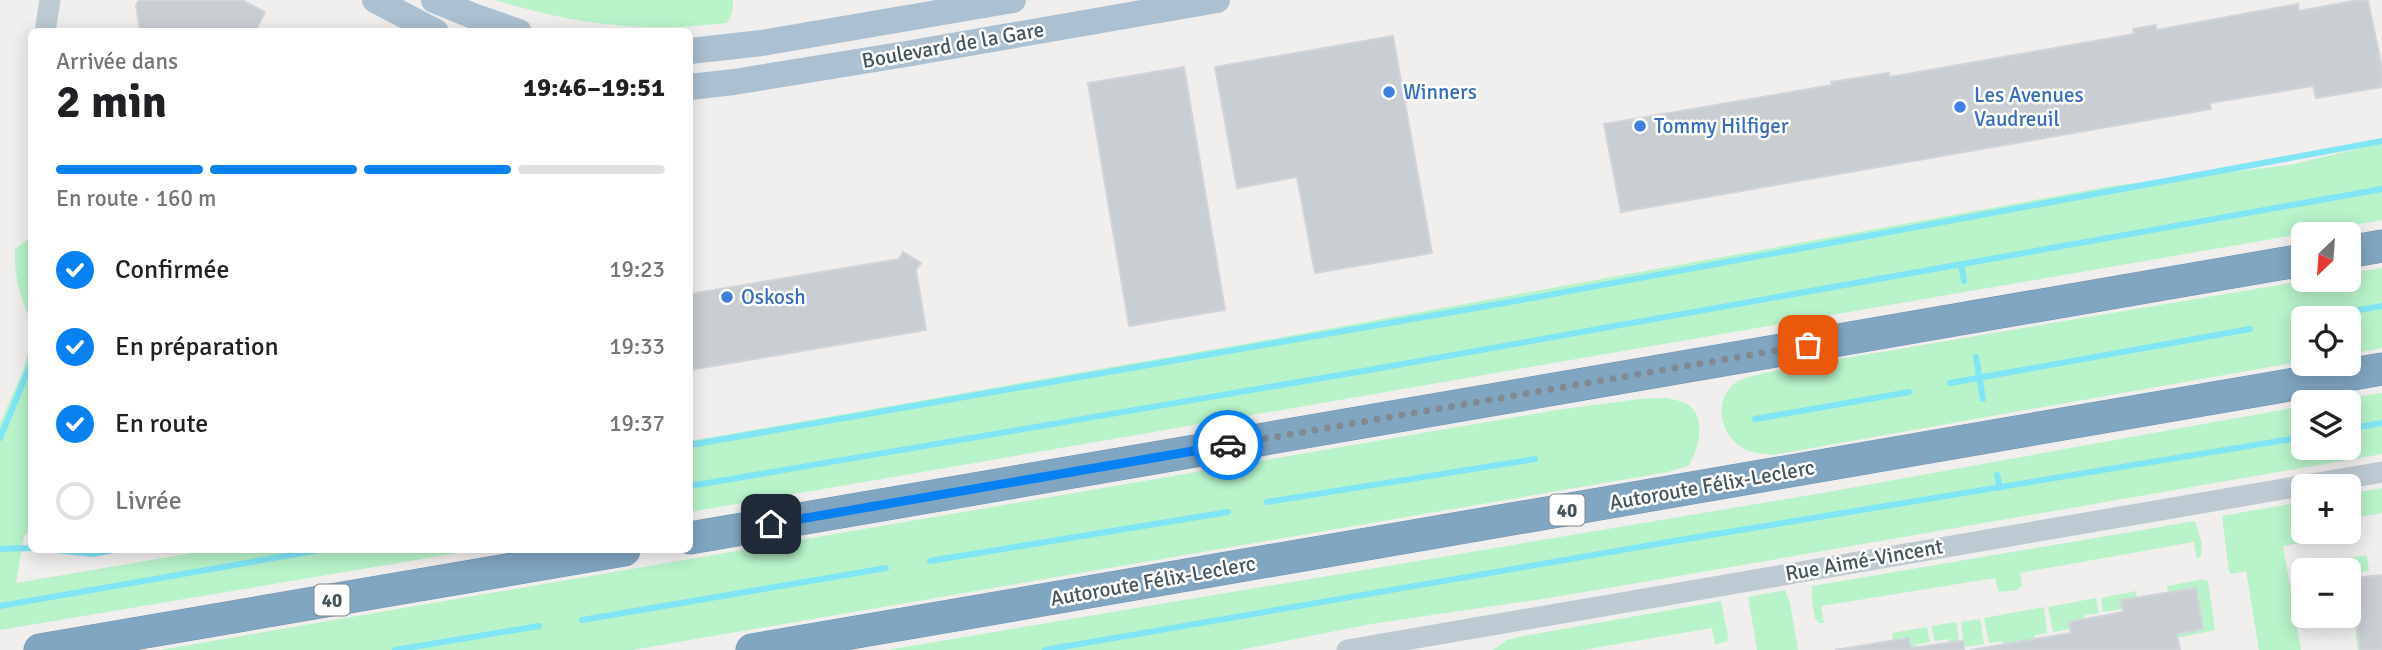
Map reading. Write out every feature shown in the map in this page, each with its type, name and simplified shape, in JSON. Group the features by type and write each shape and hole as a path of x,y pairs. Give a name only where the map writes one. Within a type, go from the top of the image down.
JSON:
{"highway":[{"path":"2361,250 2382,246"},
{"path":"693,537 2291,262"},
{"name":"Autoroute Félix-Leclerc","path":"752,650 2382,369"},
{"name":"40","path":"40,650 606,553"}],"main road":[{"path":"375,0 428,28"},
{"path":"434,0 508,28"},
{"name":"Boulevard de la Gare","path":"693,51 762,43 1013,0"},
{"name":"Boulevard de la Gare","path":"693,87 906,54 1217,0"}],"street":[{"path":"46,28 50,0"},
{"name":"Rue Aimé-Vincent","path":"1347,650 1456,641 2382,472"}],"green space":[{"path":"495,0 733,0 727,23 637,27 554,16"},
{"path":"2382,143 2382,220 2361,224 2291,222 2291,236 693,511 693,440 1272,339 2112,186 2290,165"},
{"path":"28,239 28,314 16,277 15,249"},
{"path":"2382,268 2382,348 2361,352 2361,306 2291,306 2291,363 1772,455 1744,449 1734,441 1724,425 1722,407 1728,390 1740,380 1765,373 2291,283 2291,292 2361,292 2361,271"},
{"path":"28,352 28,532 24,536 16,583 192,553 458,553 0,630 0,423 23,371"},
{"path":"2382,393 2382,454 2361,458 2361,396"},
{"path":"1667,398 1690,406 1698,419 1699,427 1698,444 1688,466 1668,472 632,650 160,650 1557,410"},
{"path":"2291,408 2291,460 2347,460 1549,598 1371,624 1239,650 887,650 1822,493"},
{"path":"2382,488 2382,513 2361,517 2361,492"},
{"path":"2291,505 2291,544 2295,544 2283,546 2291,592 2291,628 2297,628 2301,650 2259,650 2246,571 2231,574 2229,571 2222,516"},
{"path":"2195,521 2202,544 2201,556 2197,559 2194,542 2020,573 2022,586 2017,590 1999,592 1995,578 1821,606 1824,623 1819,623 1815,618 1812,586"},
{"path":"2367,555 2369,571 2361,572 2361,558 2349,558"},
{"path":"2203,579 2208,581 2215,630 2178,638 2177,634 2203,629 2196,588 2168,592 2167,586"},
{"path":"1785,590 1790,603 1798,650 1757,650 1748,597"},
{"path":"2136,591 2137,598 2123,609 2103,612 2101,598"},
{"path":"2096,598 2099,613 2070,621 2071,629 2053,632 2048,607"},
{"path":"1721,601 1728,637 1727,641 1715,645 1712,628 1582,650 1493,650 1507,640 1519,637"},
{"path":"2044,607 2047,633 2035,635 2035,639 2003,644 2002,641 1989,643 1984,618"},
{"path":"1980,619 1984,644 1964,647 1961,622"},
{"path":"1956,622 1959,641 1935,641 1931,626"},
{"path":"1927,627 1930,642 1911,648 1909,638 1893,641 1892,633"},
{"path":"2355,628 2358,628 2358,650"}],"building":[{"path":"139,0 242,0 265,12 257,28 139,28 136,5"},
{"name":"Les Avenues Vaudreuil","path":"2368,0 2382,68 2382,87 2316,98 2313,86 2210,103 2211,109 1621,212 1604,124 1832,85 1831,82 1889,73 1890,77 2134,34 2133,29 2156,25 2156,30 2298,4 2299,11"},
{"path":"1393,36 1432,253 1315,273 1297,177 1237,188 1215,67"},
{"path":"1184,67 1225,310 1129,326 1088,83"},
{"path":"903,252 921,263 916,270 926,330 693,369 693,293 899,259"},
{"path":"2382,575 2382,650 2360,650 2358,628 2361,628 2361,577"},
{"path":"2196,588 2203,629 2177,634 2180,650 1970,650 2071,633 2069,622 2123,612 2121,600"},
{"path":"1909,638 1911,648 1963,641 1964,650 1835,650"}],"waterway":[{"path":"693,444 1516,301 2382,141"},
{"path":"693,485 1369,370 2382,189"},
{"path":"1961,264 1964,281"},
{"path":"2361,310 2382,306"},
{"path":"1950,383 2250,329"},
{"path":"1976,357 1983,399"},
{"path":"0,438 28,371"},
{"path":"1755,419 1909,392"},
{"path":"2361,427 2382,423"},
{"path":"1045,650 1686,539 2291,439"},
{"path":"1267,502 1535,459"},
{"path":"1997,475 2000,488"},
{"path":"930,561 1228,512"},
{"path":"0,549 28,548"},
{"path":"84,553 98,553"},
{"path":"0,606 303,553"},
{"path":"582,620 886,568"},
{"path":"395,650 539,626"}],"way so far":[{"path":"1228,445 1808,345"}],"place":[{"name":"Winners","path":"1389,92"},
{"name":"Les Avenues Vaudreuil","path":"1960,107"},
{"name":"Tommy Hilfiger","path":"1640,126"},
{"name":"Oskosh","path":"727,297"}],"route":[{"path":"771,524 1228,445"}]}
